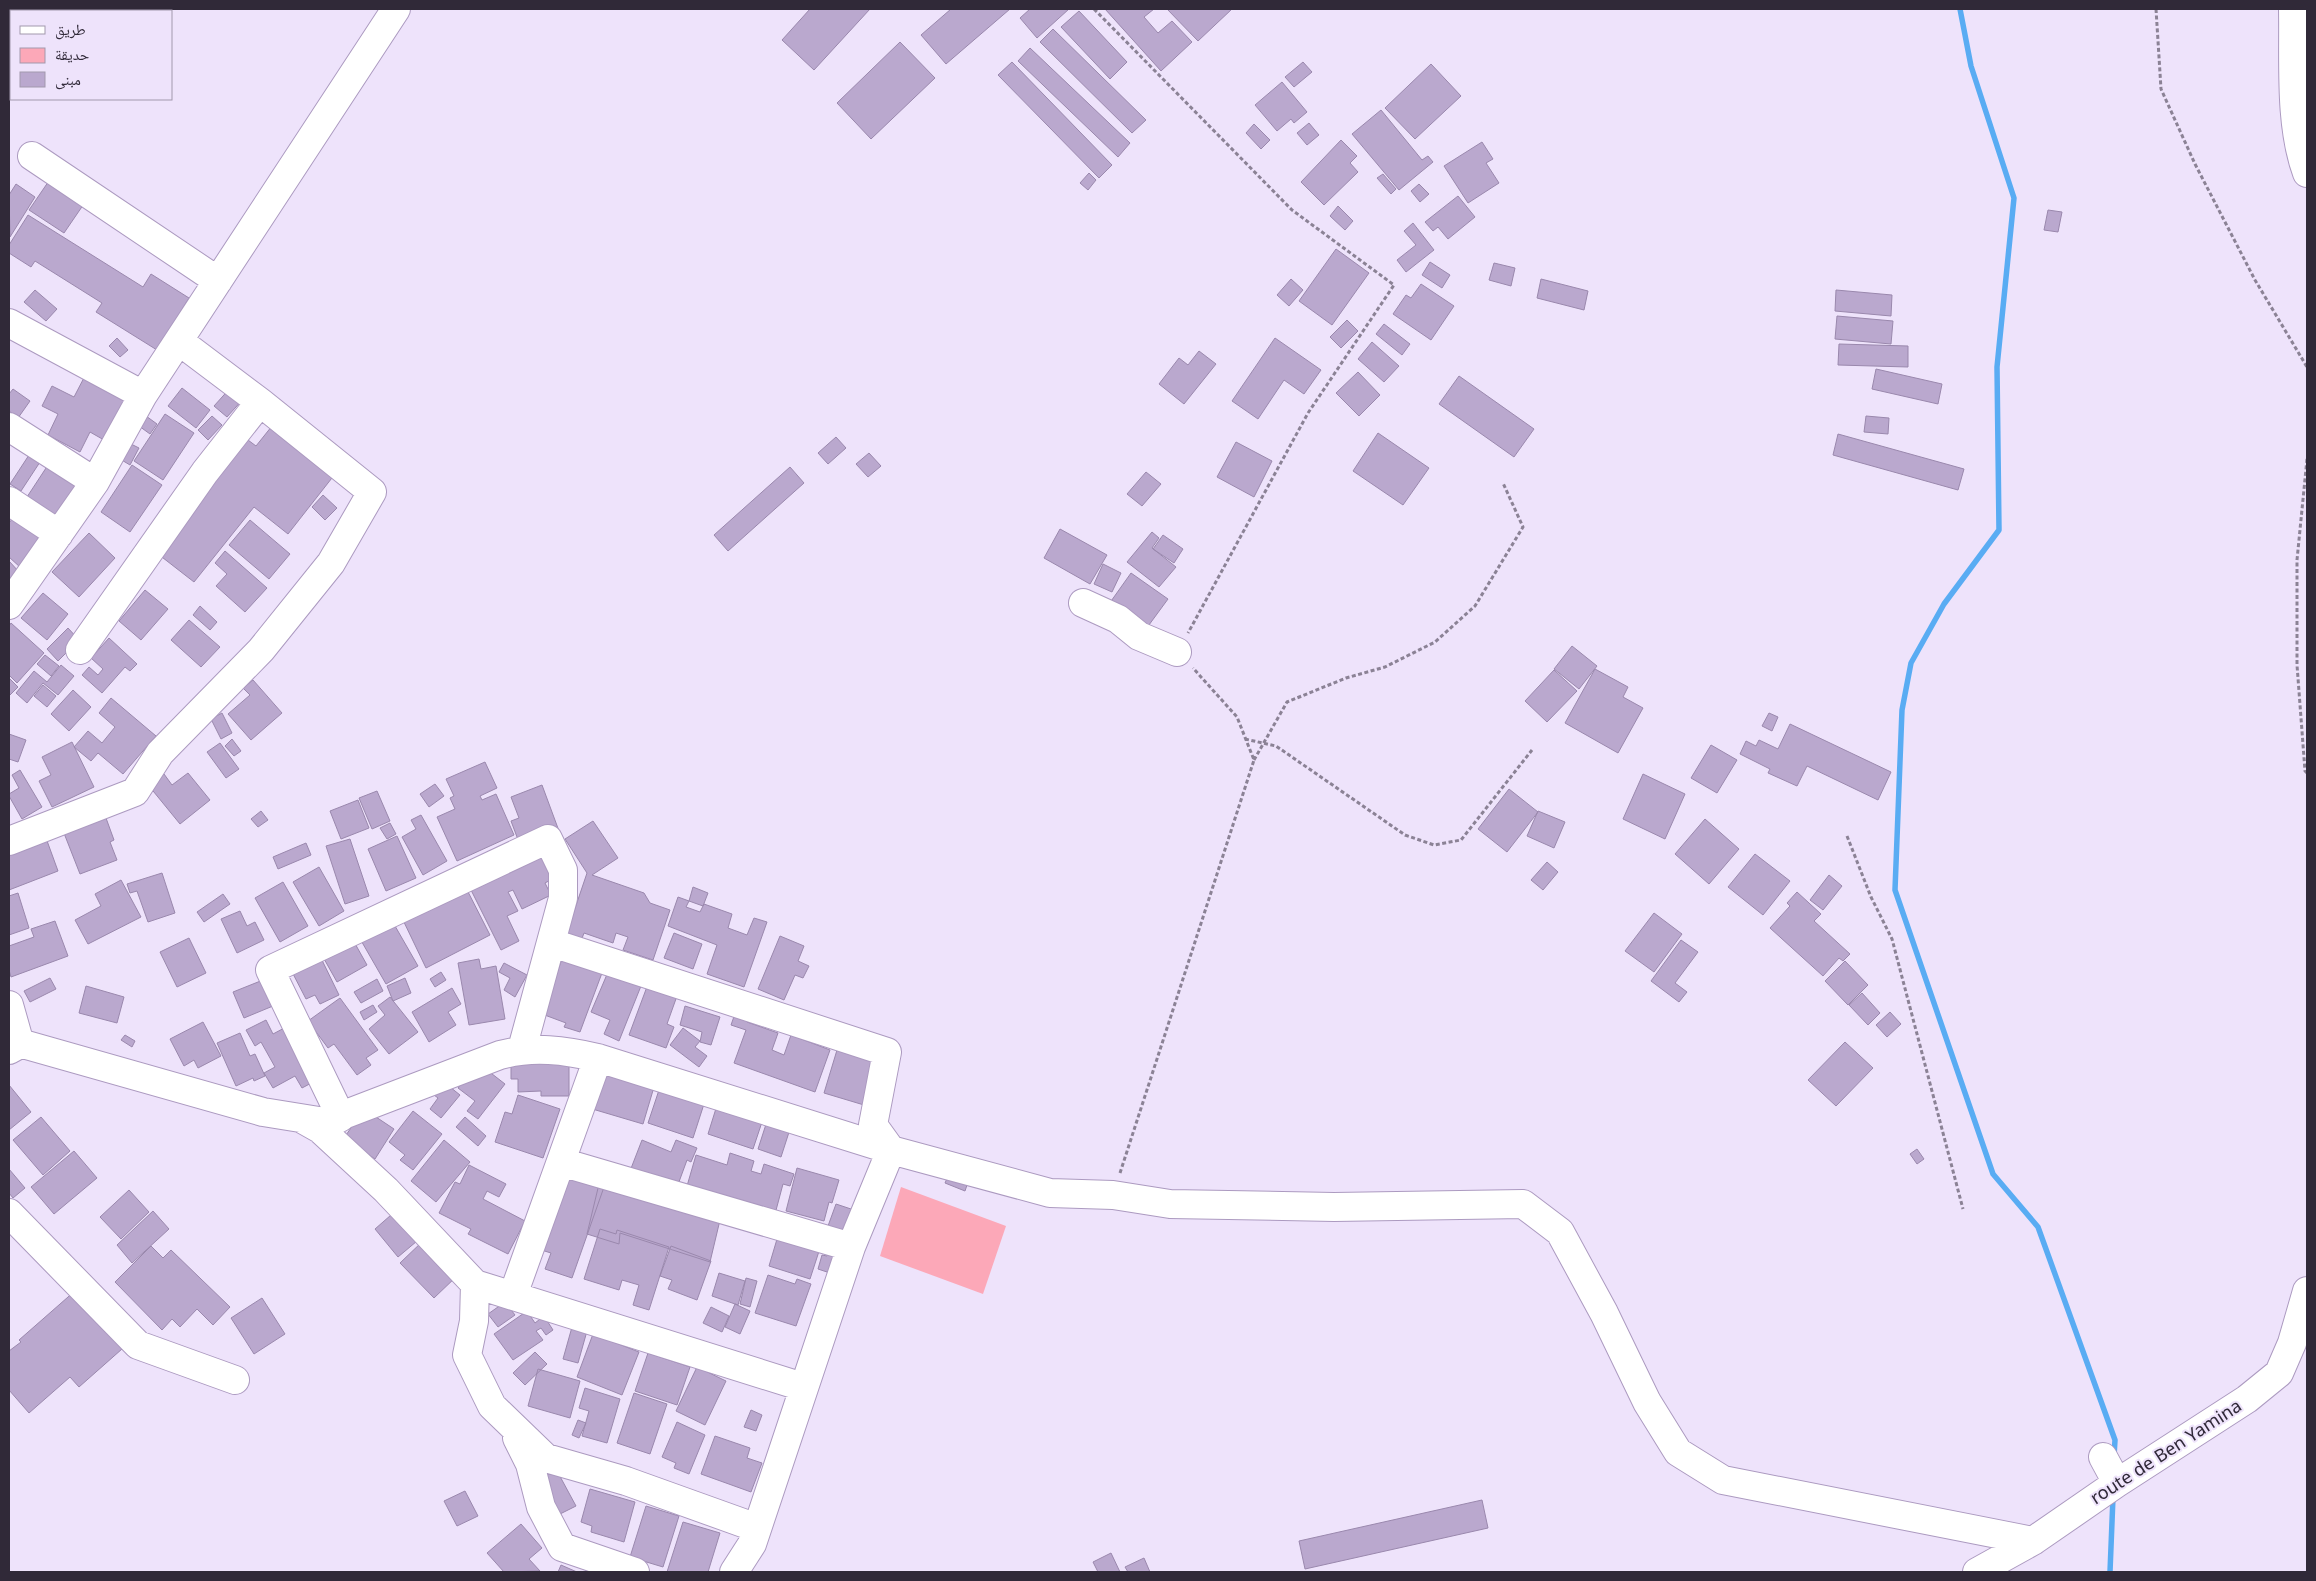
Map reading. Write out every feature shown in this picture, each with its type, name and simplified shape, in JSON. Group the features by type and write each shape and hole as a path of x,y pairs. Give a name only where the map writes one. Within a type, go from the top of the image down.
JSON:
{"street":[{"path":"9,604 95,482 143,395 396,9"},
{"path":"2294,9 2295,96 2301,157 2307,173"},
{"path":"32,156 218,281"},
{"path":"9,323 143,395"},
{"path":"9,841 135,792 160,753 261,650 332,564 372,492 260,402 179,341"},
{"path":"80,650 205,472 260,402"},
{"path":"9,427 95,482"},
{"path":"9,501 59,534"},
{"path":"1083,603 1118,619 1139,636 1177,652"},
{"path":"522,1049 563,898 563,870 548,839 270,970 320,1121 475,1284 803,1388"},
{"path":"552,943 887,1052 873,1125 891,1150"},
{"path":"9,1005 13,1045 263,1112 320,1121 500,1055 522,1049 552,1050 598,1058 891,1150 1050,1193 1113,1196 1170,1204 1334,1207 1523,1204 1560,1232 1604,1313 1647,1402 1678,1452 1723,1480 2033,1541"},
{"path":"513,1295 598,1058"},
{"path":"734,1572 752,1544 851,1247 891,1150"},
{"path":"561,1162 851,1247"},
{"path":"9,1213 138,1345 235,1380"},
{"path":"475,1284 474,1321 467,1355 492,1406 546,1458 626,1482 757,1528"},
{"name":"route de Ben Yamina","path":"1977,1572 2033,1541 2117,1483 2247,1399 2280,1374 2292,1343 2307,1292"},
{"path":"510,1423 530,1464 541,1507 562,1547 635,1572"},
{"path":"2103,1457 2117,1483"}],"path":[{"path":"1094,9 1292,210 1394,285 1308,413 1177,652 1237,717 1254,760"},
{"path":"2156,9 2161,89 2195,164 2255,280 2307,367"},
{"path":"2307,459 2297,560 2297,665 2305,771 2307,773"},
{"path":"1113,1196 1254,760 1287,702 1346,678 1385,667 1435,642 1475,606 1522,527 1503,483"},
{"path":"1245,739 1263,745 1276,746 1405,834 1434,845 1461,840 1532,750"},
{"path":"1847,836 1871,897 1892,939 1963,1209"}],"green space":[{"path":"901,1187 1006,1226 983,1294 880,1256"}],"building":[{"path":"810,9 870,9 814,70 782,40"},
{"path":"951,9 1010,9 946,64 921,35"},
{"path":"1030,9 1069,9 1037,38 1020,18"},
{"path":"1105,9 1154,9 1144,17 1158,33 1172,21 1192,42 1161,71"},
{"path":"1167,9 1232,9 1198,41"},
{"path":"1079,11 1127,62 1110,79 1061,27"},
{"path":"1053,29 1146,120 1132,133 1040,42"},
{"path":"900,42 935,78 871,139 837,103"},
{"path":"1030,48 1130,143 1118,157 1018,61"},
{"path":"1012,62 1112,165 1099,178 998,75"},
{"path":"1303,62 1312,72 1294,87 1285,77"},
{"path":"1431,64 1461,96 1415,139 1385,108"},
{"path":"1282,82 1307,112 1294,123 1291,119 1277,131 1255,105"},
{"path":"1381,110 1422,160 1428,156 1433,162 1399,190 1352,134"},
{"path":"1309,123 1319,135 1307,145 1297,133"},
{"path":"1254,124 1270,140 1261,149 1246,133"},
{"path":"1341,140 1357,156 1350,163 1358,172 1324,205 1301,182"},
{"path":"1482,142 1493,159 1486,163 1499,183 1468,203 1444,166"},
{"path":"55,172 90,195 64,233 29,210"},
{"path":"1089,173 1096,180 1088,190 1080,183"},
{"path":"1383,174 1396,189 1391,194 1377,178"},
{"path":"16,184 35,197 10,237 9,195"},
{"path":"1419,184 1429,194 1420,202 1411,191"},
{"path":"1458,196 1475,217 1448,239 1438,227 1433,231 1425,222"},
{"path":"1338,206 1353,221 1345,230 1330,216"},
{"path":"2048,210 2062,212 2058,232 2044,230"},
{"path":"28,215 143,287 151,274 189,298 157,350 96,312 102,303 35,261 31,267 9,253 9,245"},
{"path":"1413,223 1434,250 1406,272 1397,260 1416,245 1404,231"},
{"path":"1336,249 1369,273 1332,325 1299,301"},
{"path":"1430,262 1450,275 1442,288 1422,275"},
{"path":"1494,263 1515,268 1511,286 1489,280"},
{"path":"1291,279 1303,290 1289,306 1277,295"},
{"path":"1541,279 1588,291 1584,310 1537,298"},
{"path":"1421,284 1454,306 1431,340 1393,314 1406,295 1411,298"},
{"path":"35,290 57,309 46,321 24,302"},
{"path":"1836,290 1892,295 1891,316 1835,311"},
{"path":"1837,316 1893,321 1891,344 1835,339"},
{"path":"1347,320 1358,331 1341,348 1330,337"},
{"path":"1384,324 1410,344 1402,355 1376,334"},
{"path":"117,338 128,350 120,357 109,346"},
{"path":"1275,338 1321,370 1304,394 1284,380 1258,419 1232,401"},
{"path":"1372,342 1399,366 1384,382 1358,359"},
{"path":"1839,344 1908,346 1908,367 1838,365"},
{"path":"1199,351 1216,364 1184,404 1159,384 1179,358 1188,365"},
{"path":"1876,369 1942,384 1938,404 1872,389"},
{"path":"87,372 129,394 104,440 90,432 80,452 48,435 58,414 42,406 52,386 74,397"},
{"path":"1358,372 1380,395 1359,416 1336,393"},
{"path":"1459,376 1534,429 1514,457 1439,404"},
{"path":"232,386 244,398 227,417 214,406"},
{"path":"182,388 210,410 196,428 168,406"},
{"path":"13,389 30,401 18,418 9,411 9,394"},
{"path":"165,414 194,433 163,480 134,461"},
{"path":"146,416 157,424 150,434 139,426"},
{"path":"212,416 222,425 208,440 198,430"},
{"path":"1866,416 1889,418 1888,434 1864,432"},
{"path":"272,426 339,469 288,534 254,507 194,582 158,554 244,437 256,446"},
{"path":"1378,433 1429,468 1403,505 1353,471"},
{"path":"1838,434 1964,469 1958,490 1833,455"},
{"path":"836,437 846,448 828,464 818,453"},
{"path":"1236,442 1272,461 1254,497 1217,477"},
{"path":"129,443 139,448 130,465 120,459"},
{"path":"869,453 881,466 868,477 856,464"},
{"path":"29,455 40,462 21,491 10,484"},
{"path":"48,465 78,485 55,520 25,500"},
{"path":"132,465 162,485 130,532 101,512"},
{"path":"790,467 804,483 728,551 714,535"},
{"path":"1146,472 1161,484 1142,506 1127,494"},
{"path":"323,495 337,508 325,520 312,507"},
{"path":"17,513 47,538 21,568 9,557 9,523"},
{"path":"250,520 290,554 269,579 229,545"},
{"path":"1060,529 1107,555 1090,584 1044,558"},
{"path":"1152,532 1159,538 1152,548 1176,567 1159,587 1127,562"},
{"path":"89,533 115,558 79,597 52,572"},
{"path":"1163,535 1183,549 1174,563 1153,549"},
{"path":"225,551 267,588 245,612 216,586 227,574 215,563"},
{"path":"9,561 20,573 9,585"},
{"path":"1103,564 1121,573 1112,592 1094,584"},
{"path":"1131,573 1168,599 1146,629 1109,604"},
{"path":"145,590 168,609 141,640 119,621"},
{"path":"43,593 68,614 47,640 21,618"},
{"path":"200,606 217,622 210,630 193,615"},
{"path":"189,620 220,647 201,667 171,640"},
{"path":"11,623 44,653 17,683 9,675 9,626"},
{"path":"68,628 79,640 58,661 47,649"},
{"path":"109,638 137,664 130,671 125,667 102,693 82,675 89,667 98,675 103,669 91,658"},
{"path":"1572,646 1597,666 1579,689 1554,669"},
{"path":"45,655 59,666 51,676 37,664"},
{"path":"61,665 74,676 58,695 43,683 27,703 16,693 34,671 47,682"},
{"path":"1595,669 1628,687 1623,697 1643,708 1618,753 1565,723"},
{"path":"1554,670 1577,691 1547,722 1525,701"},
{"path":"9,678 18,687 9,696"},
{"path":"253,680 282,713 251,740 228,714 250,695 243,688"},
{"path":"43,685 56,696 47,707 34,696"},
{"path":"73,690 91,707 69,731 51,714"},
{"path":"111,698 156,736 123,774 98,753 91,761 74,747 88,731 102,743 115,727 99,713"},
{"path":"222,713 232,733 221,739 211,719"},
{"path":"1769,713 1778,717 1772,731 1762,726"},
{"path":"1790,724 1891,772 1878,800 1807,766 1797,786 1768,773 1770,769 1740,754 1746,741 1756,746 1759,740 1778,749"},
{"path":"9,734 26,740 18,762 9,759"},
{"path":"232,739 241,751 234,756 225,746"},
{"path":"72,742 94,787 52,807 39,781 51,775 42,757"},
{"path":"220,743 239,769 226,778 207,752"},
{"path":"1711,745 1737,760 1717,793 1691,778"},
{"path":"485,762 497,788 480,796 482,800 496,794 514,835 457,861 437,817 455,809 450,798 454,796 446,779"},
{"path":"20,770 42,807 22,819 9,796 9,794 19,788 12,775"},
{"path":"188,773 210,800 180,824 149,786 164,774 172,785"},
{"path":"1643,774 1685,794 1665,839 1623,819"},
{"path":"435,784 444,796 429,807 420,794"},
{"path":"542,785 559,831 520,845 511,821 519,818 511,797"},
{"path":"1509,789 1538,812 1507,852 1478,829"},
{"path":"377,791 390,821 372,829 359,798"},
{"path":"358,800 369,828 341,839 330,811"},
{"path":"102,807 114,840 110,842 117,860 80,874 60,823"},
{"path":"261,811 268,820 258,827 251,819"},
{"path":"1538,811 1565,822 1554,848 1527,836"},
{"path":"421,815 447,861 423,875 402,837 416,829 411,820"},
{"path":"1705,819 1739,849 1709,884 1675,854"},
{"path":"593,821 618,858 592,875 644,893 650,903 670,910 653,960 623,950 628,937 616,933 613,943 584,933 581,941 566,935 587,873 565,839"},
{"path":"390,823 396,834 387,839 380,828"},
{"path":"397,836 416,878 386,891 368,849"},
{"path":"46,838 58,871 9,890 9,844"},
{"path":"350,839 369,896 345,904 326,846"},
{"path":"306,843 311,855 278,869 273,857"},
{"path":"540,845 556,877 545,883 551,895 522,909 513,890 508,892 518,911 507,916 519,941 501,950 467,882"},
{"path":"1755,854 1790,881 1763,915 1728,887"},
{"path":"1547,862 1558,872 1543,890 1531,880"},
{"path":"319,867 344,911 319,926 293,882"},
{"path":"162,873 175,913 148,922 137,891 130,893 127,884"},
{"path":"1829,875 1842,886 1823,910 1810,900"},
{"path":"121,880 141,917 88,944 75,920 101,906 95,894"},
{"path":"283,882 308,926 280,942 255,898"},
{"path":"464,884 490,935 426,968 402,918"},
{"path":"693,887 708,893 703,906 689,901"},
{"path":"1797,892 1821,914 1814,921 1850,954 1843,961 1839,958 1823,976 1770,928 1790,906 1787,903"},
{"path":"18,893 29,928 9,935 9,896"},
{"path":"223,894 230,904 204,922 197,912"},
{"path":"678,897 689,901 686,907 700,912 704,904 732,914 728,928 747,935 754,918 767,922 744,987 707,974 717,945 668,926"},
{"path":"240,911 247,926 255,922 264,940 237,953 221,919"},
{"path":"1654,913 1682,934 1654,972 1625,951"},
{"path":"391,919 418,966 386,984 359,937"},
{"path":"55,921 68,956 11,977 9,970 9,946 34,937 31,929"},
{"path":"674,933 702,944 693,969 664,958"},
{"path":"780,936 804,946 798,961 809,966 803,978 795,975 784,1000 758,989"},
{"path":"189,938 206,973 177,987 160,952"},
{"path":"353,940 367,965 337,982 323,957"},
{"path":"1681,940 1698,952 1675,983 1687,992 1679,1002 1651,981"},
{"path":"319,954 339,995 320,1004 315,995 306,999 290,968"},
{"path":"479,959 481,969 496,966 505,1019 469,1025 458,963"},
{"path":"562,959 602,973 580,1032 564,1027 566,1023 542,1014"},
{"path":"1845,961 1868,985 1848,1005 1825,981"},
{"path":"504,963 527,975 515,997 504,990 510,978 499,972"},
{"path":"441,972 446,980 435,987 430,979"},
{"path":"608,972 641,986 619,1041 604,1034 610,1020 591,1012"},
{"path":"50,978 56,989 30,1002 24,991"},
{"path":"405,978 411,993 393,1001 387,986"},
{"path":"377,979 383,991 361,1003 354,992"},
{"path":"263,980 273,1006 244,1018 233,992"},
{"path":"648,984 677,996 667,1024 674,1027 666,1048 629,1035"},
{"path":"86,986 124,997 117,1023 79,1013"},
{"path":"452,988 461,1004 448,1012 456,1025 429,1042 412,1012"},
{"path":"1862,993 1880,1013 1868,1025 1849,1005"},
{"path":"390,997 418,1032 389,1054 369,1029 385,1015 378,1006"},
{"path":"340,998 378,1050 366,1058 371,1065 357,1075 334,1044 328,1048 308,1021"},
{"path":"373,1005 377,1012 364,1020 360,1012"},
{"path":"685,1006 720,1017 711,1045 700,1042 702,1032 680,1025"},
{"path":"737,1008 750,1013 747,1022 778,1033 772,1050 784,1055 791,1035 830,1050 815,1092 734,1063 746,1030 731,1025"},
{"path":"1890,1012 1901,1024 1887,1037 1876,1025"},
{"path":"266,1020 273,1034 288,1026 317,1080 302,1088 295,1076 273,1088 264,1073 275,1067 261,1042 255,1046 246,1030"},
{"path":"203,1022 221,1056 198,1068 194,1060 184,1066 170,1039"},
{"path":"683,1028 700,1041 695,1047 707,1056 699,1067 670,1045"},
{"path":"240,1033 250,1056 255,1054 265,1076 254,1081 253,1078 236,1086 217,1043"},
{"path":"125,1035 135,1041 132,1047 121,1040"},
{"path":"1845,1042 1873,1068 1836,1106 1808,1080"},
{"path":"837,1050 876,1062 864,1105 824,1093"},
{"path":"511,1057 569,1057 569,1096 541,1096 541,1091 518,1092 518,1079 511,1079"},
{"path":"478,1063 505,1084 478,1119 467,1111 475,1101 458,1088"},
{"path":"600,1071 654,1087 643,1124 589,1108"},
{"path":"440,1079 460,1095 441,1118 430,1109 438,1098 430,1092"},
{"path":"9,1085 31,1112 9,1130"},
{"path":"659,1090 704,1104 693,1138 648,1123"},
{"path":"518,1095 560,1109 543,1158 495,1142 505,1112 512,1114"},
{"path":"718,1102 764,1116 753,1149 708,1134"},
{"path":"364,1109 394,1129 375,1159 344,1138"},
{"path":"413,1111 442,1134 413,1170 400,1160 405,1155 389,1142"},
{"path":"41,1117 70,1151 43,1175 13,1140"},
{"path":"465,1117 486,1136 478,1146 456,1127"},
{"path":"768,1118 791,1126 781,1157 758,1149"},
{"path":"444,1140 470,1162 436,1202 411,1181"},
{"path":"642,1140 671,1152 676,1140 697,1148 691,1162 687,1160 676,1190 630,1171"},
{"path":"1917,1149 1924,1159 1917,1164 1910,1154"},
{"path":"74,1151 97,1178 54,1214 31,1187"},
{"path":"730,1153 754,1161 751,1171 761,1174 764,1164 794,1174 790,1186 783,1184 775,1214 687,1186 696,1155 727,1165"},
{"path":"469,1165 506,1184 499,1197 487,1191 483,1199 525,1221 508,1254 468,1234 471,1229 439,1213 455,1182 460,1184"},
{"path":"797,1168 839,1180 832,1203 829,1202 824,1221 786,1211"},
{"path":"9,1169 25,1188 13,1198 9,1193"},
{"path":"560,1172 604,1187 572,1278 545,1269 551,1253 535,1248"},
{"path":"950,1172 969,1179 965,1191 945,1183"},
{"path":"599,1184 720,1220 710,1262 620,1233 619,1244 587,1234"},
{"path":"129,1190 149,1212 121,1239 100,1217"},
{"path":"836,1204 854,1210 846,1233 828,1226"},
{"path":"399,1208 423,1236 398,1257 375,1229"},
{"path":"153,1211 169,1229 132,1263 117,1245"},
{"path":"600,1229 616,1234 617,1230 669,1247 649,1310 633,1305 639,1285 622,1280 619,1290 584,1279"},
{"path":"780,1229 822,1242 810,1279 769,1266"},
{"path":"424,1240 458,1275 434,1298 400,1263"},
{"path":"151,1246 163,1258 171,1250 230,1307 213,1325 197,1309 180,1327 172,1319 162,1330 115,1282"},
{"path":"671,1246 711,1261 697,1300 668,1289 672,1280 660,1276"},
{"path":"829,1247 843,1252 836,1275 818,1269 822,1255 827,1256"},
{"path":"719,1273 745,1281 738,1305 712,1296"},
{"path":"768,1275 795,1284 797,1279 811,1284 796,1326 755,1313"},
{"path":"746,1278 757,1281 750,1307 740,1304"},
{"path":"76,1290 122,1349 79,1387 70,1377 29,1413 9,1390 9,1351"},
{"path":"262,1298 285,1334 254,1354 231,1318"},
{"path":"505,1302 515,1315 498,1327 488,1314"},
{"path":"735,1304 750,1311 740,1334 725,1327"},
{"path":"711,1307 729,1316 722,1332 703,1323"},
{"path":"527,1311 535,1323 544,1316 553,1330 546,1335 541,1328 536,1331 543,1340 513,1360 494,1334"},
{"path":"572,1327 587,1331 578,1363 563,1359"},
{"path":"593,1334 639,1352 622,1395 577,1377"},
{"path":"535,1352 547,1364 525,1385 513,1373"},
{"path":"648,1353 690,1367 677,1405 635,1391"},
{"path":"697,1367 726,1381 705,1425 676,1411"},
{"path":"538,1369 580,1381 570,1418 528,1406"},
{"path":"585,1388 620,1399 607,1443 582,1436 589,1411 579,1408"},
{"path":"634,1393 667,1404 650,1454 617,1443"},
{"path":"751,1410 762,1415 756,1431 744,1427"},
{"path":"578,1420 586,1423 579,1438 572,1435"},
{"path":"677,1422 705,1435 689,1474 674,1468 676,1463 662,1457"},
{"path":"715,1436 750,1448 747,1458 762,1463 751,1492 701,1474"},
{"path":"556,1469 576,1506 560,1514 540,1478"},
{"path":"590,1489 635,1502 624,1542 591,1532 592,1526 581,1522"},
{"path":"465,1491 478,1516 457,1526 444,1501"},
{"path":"1482,1500 1488,1528 1305,1569 1299,1541"},
{"path":"646,1506 679,1516 663,1567 630,1557"},
{"path":"683,1522 720,1533 708,1572 667,1572"},
{"path":"521,1524 542,1548 529,1559 540,1571 504,1572 487,1553"},
{"path":"1111,1553 1120,1572 1098,1572 1093,1562"},
{"path":"1144,1558 1150,1572 1128,1572 1125,1567"},
{"path":"561,1565 577,1572 558,1572"}],"waterway":[{"path":"1960,9 1971,66 2014,198 1997,367 1999,530 1944,604 1911,663 1902,710 1895,890 1993,1174 2038,1227 2115,1440 2114,1456"},
{"path":"2110,1572 2113,1497"}]}
